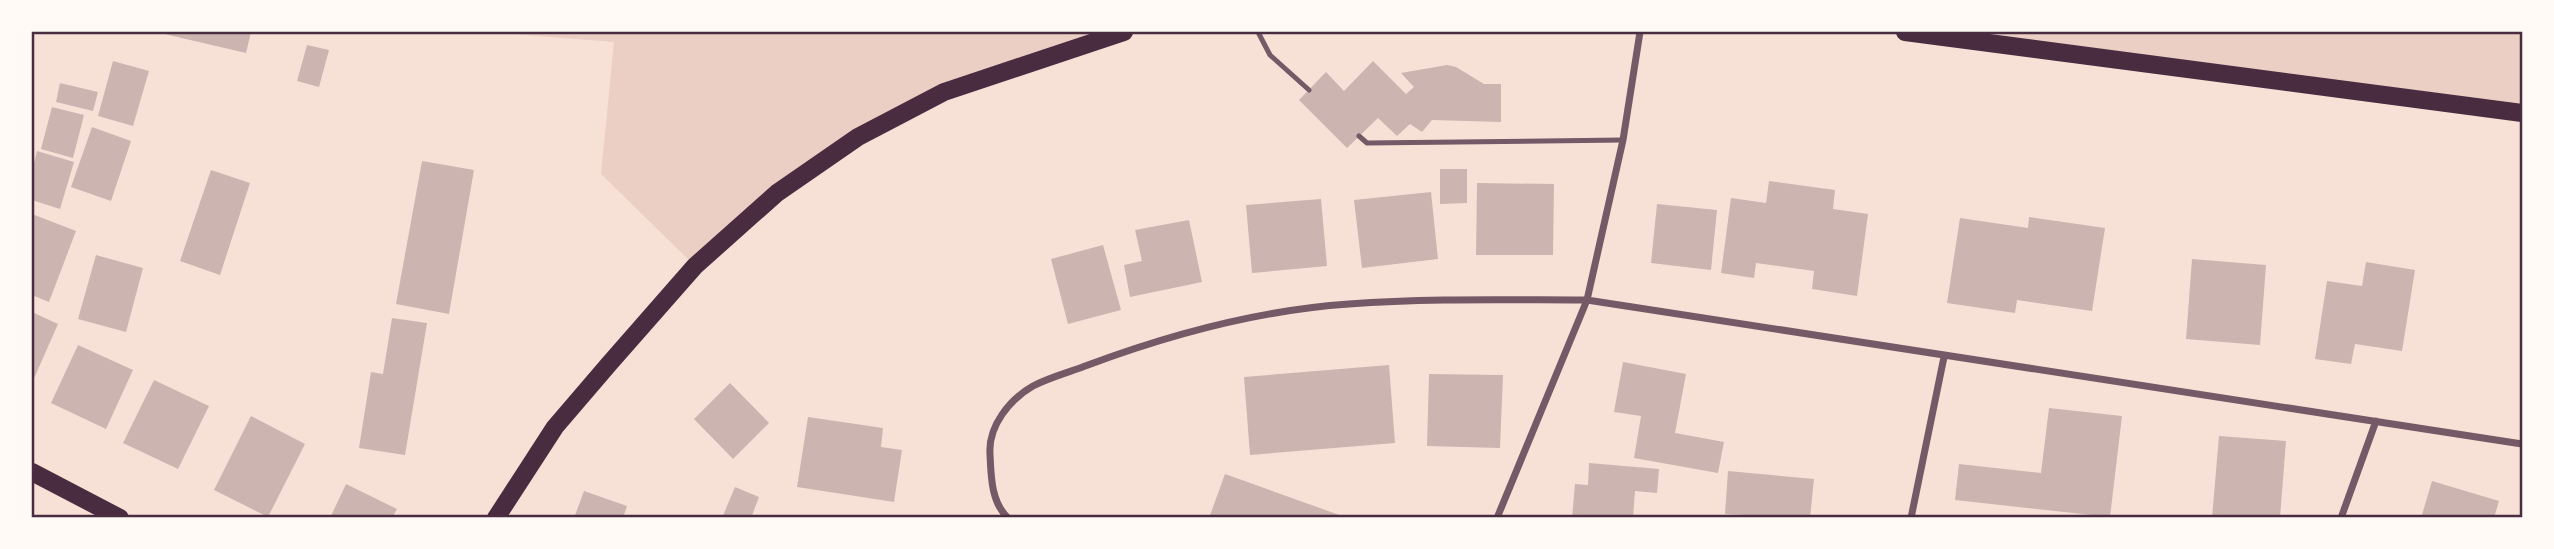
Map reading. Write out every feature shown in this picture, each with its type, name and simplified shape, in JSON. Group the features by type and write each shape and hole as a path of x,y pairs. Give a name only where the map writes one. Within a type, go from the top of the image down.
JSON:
{"main road":[{"path":"496,517 555,427 609,364 695,267 777,193 858,137 944,92 1124,32"},
{"path":"1905,32 2522,113"},
{"path":"32,472 120,517"}],"street":[{"path":"1497,517 1587,300 1623,140 1640,32"},
{"path":"1008,517 1000,510 992,482 989,447 999,416 1032,387 1123,352 1253,316 1348,304 1462,299 1587,300 2522,444"},
{"path":"1911,517 1944,357"},
{"path":"2341,517 2376,421"}],"lane":[{"path":"1258,32 1270,55 1308,90"},
{"path":"1359,136 1367,143 1623,140"}],"shaded area":[{"path":"484,32 1124,32 1071,47 858,137 695,266 601,174 614,42"},
{"path":"1905,32 2522,32 2522,113"}],"building":[{"path":"156,32 251,32 246,53"},
{"path":"307,45 329,50 319,87 297,81"},
{"path":"113,61 149,71 133,126 98,116"},
{"path":"1373,61 1406,94 1414,87 1401,73 1447,65 1456,67 1484,84 1501,84 1501,122 1432,120 1422,132 1410,124 1397,136 1378,118 1347,148 1299,100 1326,72 1344,91"},
{"path":"60,83 98,92 93,111 56,102"},
{"path":"52,107 84,115 73,158 41,149"},
{"path":"92,127 131,141 111,201 71,187"},
{"path":"37,151 74,162 60,209 32,200 32,171"},
{"path":"422,161 474,170 449,314 396,304"},
{"path":"1440,169 1467,169 1467,203 1440,204"},
{"path":"211,170 250,183 220,275 180,261"},
{"path":"1769,181 1835,190 1833,209 1868,214 1857,296 1812,289 1814,271 1756,263 1754,278 1721,273 1731,198 1766,203"},
{"path":"1477,183 1554,184 1553,255 1476,255"},
{"path":"1431,192 1438,259 1362,268 1354,200"},
{"path":"1321,199 1327,266 1252,273 1246,205"},
{"path":"1657,204 1717,210 1711,270 1651,263"},
{"path":"32,214 76,231 49,302 32,295"},
{"path":"2029,217 2105,228 2092,311 2017,300 2015,313 1947,303 1960,218 2028,228"},
{"path":"1189,220 1202,282 1130,297 1124,265 1142,261 1135,230"},
{"path":"1103,245 1121,310 1068,324 1051,259"},
{"path":"96,255 143,268 126,332 78,319"},
{"path":"2192,259 2266,265 2260,345 2186,339"},
{"path":"2366,262 2415,270 2402,351 2355,344 2351,364 2315,359 2327,281 2362,286"},
{"path":"32,312 58,324 32,383"},
{"path":"392,318 427,323 405,455 359,448 371,372 383,374"},
{"path":"78,345 133,370 106,429 51,403"},
{"path":"1623,362 1686,374 1675,433 1724,442 1718,473 1634,458 1641,416 1614,412"},
{"path":"1389,365 1395,443 1250,455 1244,377"},
{"path":"1429,374 1503,375 1500,448 1427,446"},
{"path":"154,380 209,406 178,469 123,443"},
{"path":"730,383 769,423 733,459 694,419"},
{"path":"2049,408 2122,416 2110,517 1955,500 1959,464 2041,473"},
{"path":"251,416 305,444 268,517 214,490"},
{"path":"808,417 883,428 881,447 902,450 894,502 797,487"},
{"path":"2219,436 2286,441 2280,518 2212,518"},
{"path":"1589,463 1659,469 1657,493 1635,491 1633,518 1572,518 1575,484 1588,485"},
{"path":"1728,471 1814,479 1810,518 1725,514"},
{"path":"1225,474 1345,517 1345,518 1209,518"},
{"path":"2432,481 2499,501 2494,518 2421,518"},
{"path":"346,484 397,509 392,518 330,518"},
{"path":"735,487 759,497 751,518 722,518"},
{"path":"584,491 627,506 623,518 574,518"}]}
